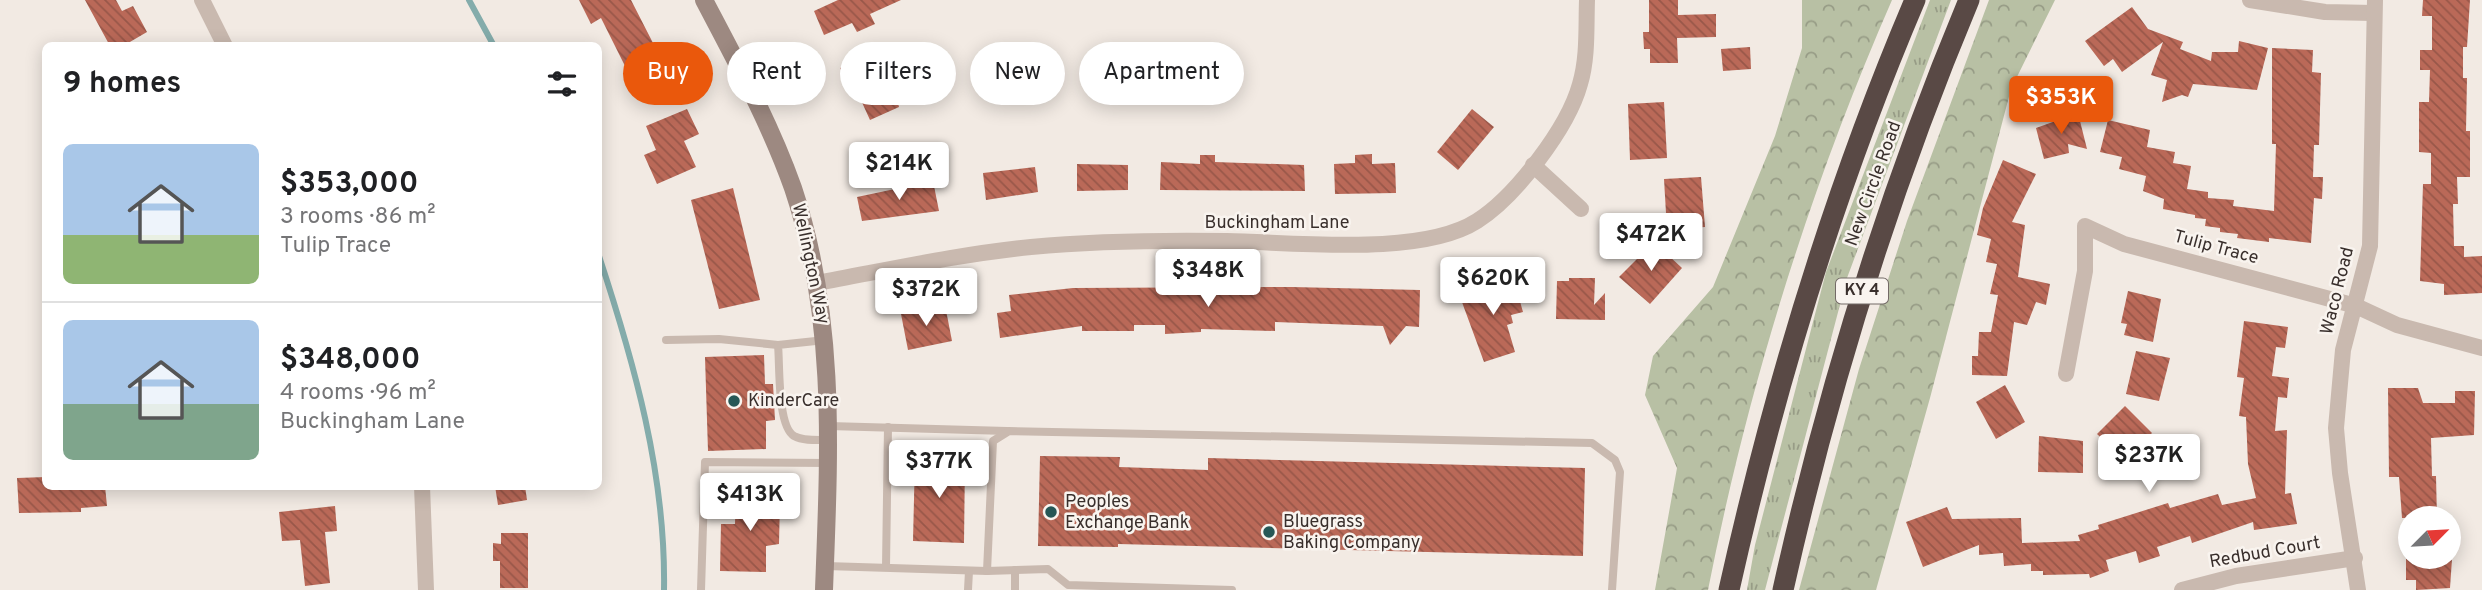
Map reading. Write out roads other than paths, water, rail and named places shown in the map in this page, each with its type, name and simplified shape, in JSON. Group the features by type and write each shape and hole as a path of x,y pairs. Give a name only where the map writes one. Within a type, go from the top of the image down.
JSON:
{"highway":[{"name":"New Circle Road","path":"1729,590 1764,440 1803,305 1872,106 1915,0"},
{"name":"New Circle Road","path":"1783,590 1823,422 1875,249 1969,0"}],"street":[{"path":"202,0 223,42"},
{"name":"Wellington Way","path":"704,0 775,143 793,189 817,283 825,340 828,433 824,590"},
{"name":"Buckingham Lane","path":"817,283 1031,247 1223,241 1319,243 1430,240 1478,221 1500,203 1533,165 1575,103 1585,62 1587,0"},
{"path":"2250,0 2325,12 2374,6"},
{"name":"Waco Road","path":"2358,590 2336,428 2342,361 2367,265 2372,220 2374,6"},
{"path":"1533,165 1581,209"},
{"name":"Tulip Trace","path":"2066,374 2085,271 2085,226 2124,244 2356,306 2398,325 2482,348"},
{"path":"422,490 426,590"},
{"name":"Redbud Court","path":"2182,590 2236,576 2355,558"}],"lane":[{"path":"666,340 719,339 778,345 825,340"},
{"path":"778,345 783,417 788,431 802,439 828,433 888,427 1592,443 1615,460 1620,472 1612,590"},
{"path":"886,567 888,427"},
{"path":"987,571 993,441 1009,431"},
{"path":"701,590 705,462 828,463"},
{"path":"825,566 969,571 1048,569 1068,587 1232,590"},
{"path":"1014,570 1015,590"},
{"path":"968,590 969,571"}],"waterway":[{"path":"469,0 492,42"},
{"path":"602,266 624,335 645,419 660,504 664,590"}],"place":[{"name":"KinderCare","path":"734,401"},
{"name":"Peoples Exchange Bank","path":"1051,512"},
{"name":"Bluegrass Baking Company","path":"1269,532"}]}
